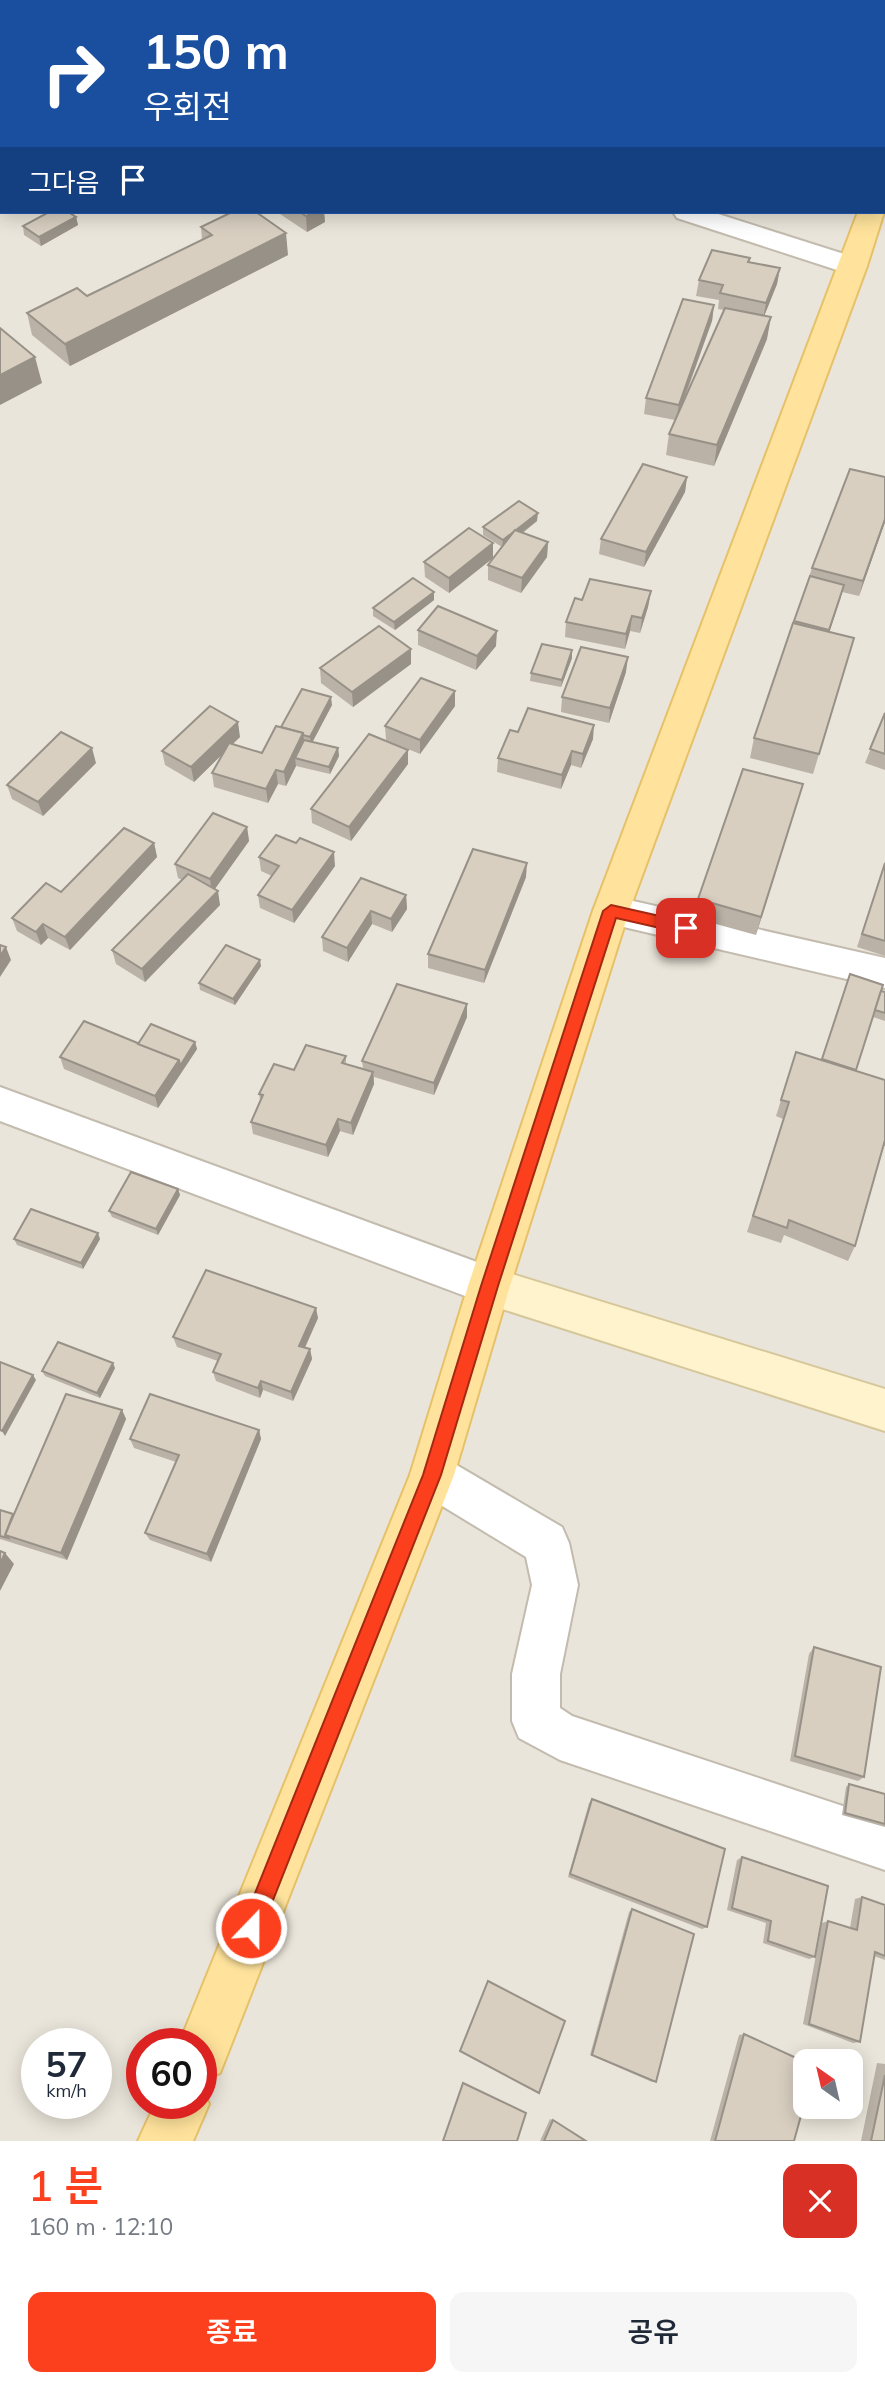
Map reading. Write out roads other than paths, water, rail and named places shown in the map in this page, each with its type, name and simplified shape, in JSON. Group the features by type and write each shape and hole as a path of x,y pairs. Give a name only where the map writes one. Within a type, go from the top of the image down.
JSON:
{"main road":[{"path":"211,2028 432,1475 489,1286 611,911 870,214"},
{"path":"489,1286 885,1410"},
{"path":"165,2141 175,2119"}],"street":[{"path":"692,214 853,266"},
{"path":"611,911 885,973"},
{"path":"0,1104 489,1286"},
{"path":"432,1475 546,1543 555,1585 536,1674 536,1721 561,1736 885,1845"}]}
